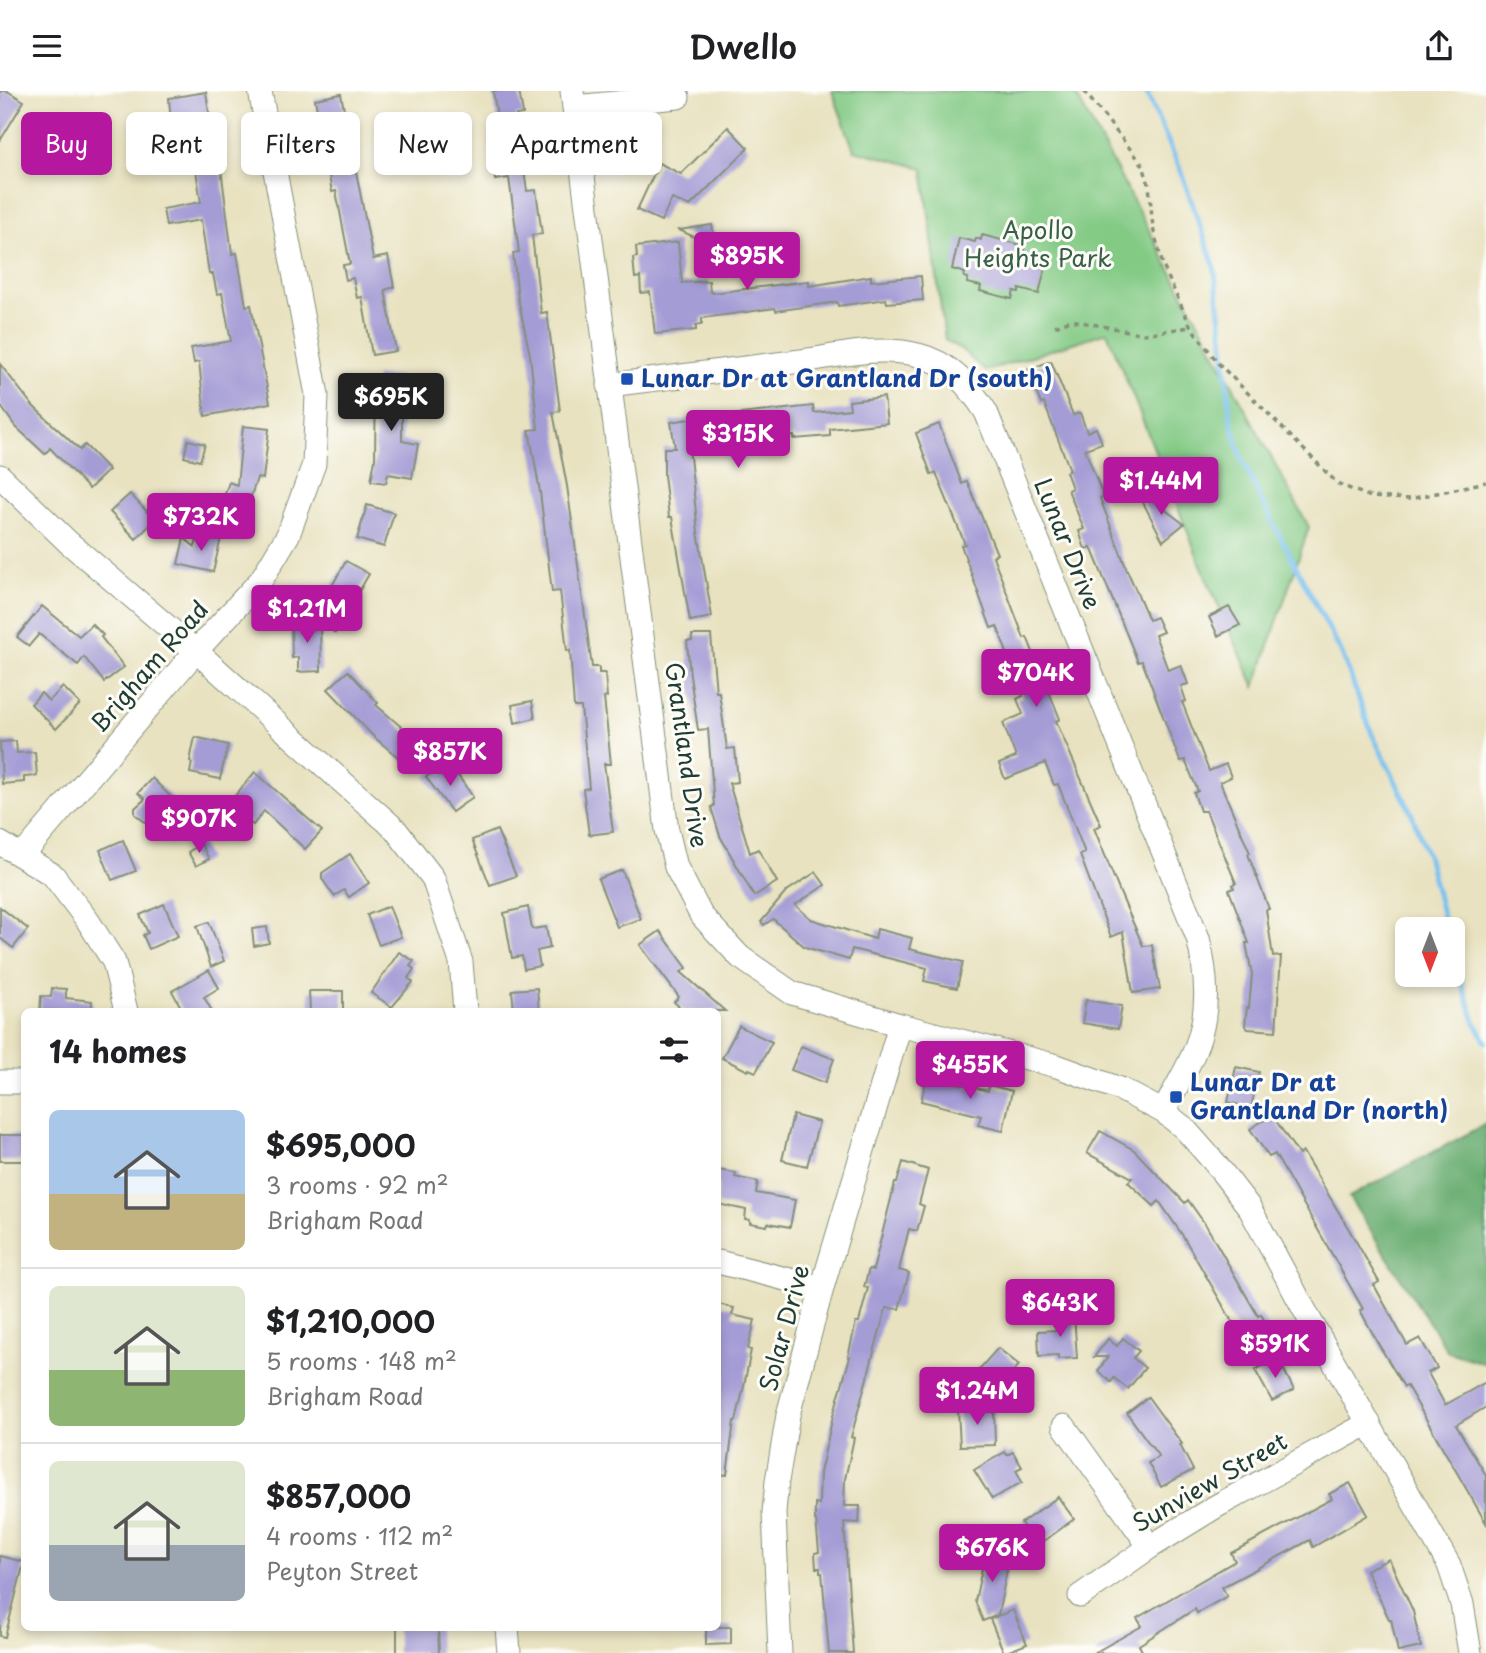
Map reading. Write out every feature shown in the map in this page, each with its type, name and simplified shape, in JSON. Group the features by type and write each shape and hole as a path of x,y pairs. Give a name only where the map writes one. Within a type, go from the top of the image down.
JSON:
{"street":[{"name":"Brigham Road","path":"23,855 196,651 261,580 288,535 314,464 317,395 260,91"},
{"path":"573,99 678,97"},
{"name":"Grantland Drive","path":"573,99 667,830 676,867 701,915 740,957 792,993 1057,1066 1120,1089 1164,1112 1184,1128 1250,1207 1311,1322 1449,1565 1462,1604 1470,1653"},
{"name":"Lunar Drive","path":"609,385 849,355 900,352 920,355 940,364 961,379 975,395 986,412 1198,938 1205,968 1206,1007 1196,1047 1164,1112"},
{"path":"0,476 68,542 196,651 395,829 433,878 461,962 464,1008"},
{"path":"0,843 53,875 88,921 114,962 125,1008"},
{"name":"Solar Drive","path":"780,1653 774,1512 788,1415 822,1288 900,1024"},
{"path":"0,1082 21,1082"},
{"path":"721,1263 822,1288"},
{"name":"Sunview Street","path":"1080,1596 1150,1547 1215,1507 1369,1423"},
{"path":"1063,1426 1150,1547"},
{"path":"507,1631 509,1653"}],"path":[{"path":"1084,91 1143,166 1149,185 1153,228 1163,266 1191,327 1219,364 1338,484 1371,497 1410,499 1486,482"},
{"path":"1055,326 1071,320 1144,334 1191,327"}],"green space":[{"name":"Apollo Heights Park","path":"832,91 1074,91 1309,527 1255,687 1208,582 1107,332 985,371 962,350 945,340 923,168 854,150"},
{"path":"1486,1124 1486,1364 1448,1352 1349,1197"}],"building":[{"path":"0,91 7,91 24,101 0,141"},
{"path":"493,91 519,91 523,112 496,112"},
{"path":"206,92 209,112 170,112 169,98"},
{"path":"341,94 344,112 317,112 315,99"},
{"path":"728,127 748,148 690,206 672,199 661,221 637,210 653,175 662,175 662,164 681,174"},
{"path":"197,175 222,175 232,254 237,253 246,306 251,305 270,403 205,416 199,362 194,363 191,348 231,341 222,293 217,294 213,274 209,274 201,220 166,226 163,209 201,202"},
{"path":"329,175 357,175 373,259 388,256 394,287 385,290 396,351 372,355 362,297 357,298 353,278 346,280 343,265 350,264 336,191 332,192"},
{"path":"494,175 525,175 527,191 536,190 542,234 532,235 541,313 547,312 560,411 553,412 567,486 592,667 599,667 599,673 605,673 607,697 604,698 611,764 604,764 613,832 589,835 583,789 589,788 581,707 574,707 570,650 567,651 560,591 552,592 540,492 529,430 538,429 530,355 518,298 513,253 519,252 509,178 495,180"},
{"path":"712,225 715,241 705,242 679,230"},
{"path":"982,235 1025,246 1023,254 1027,255 1027,259 1046,264 1039,294 1019,289 1019,292 1014,291 1012,299 980,291 981,286 967,283 965,273 952,269 959,238 975,242 976,238 981,240"},
{"path":"678,242 682,283 709,281 710,291 713,293 809,281 809,286 871,276 871,281 921,276 923,300 887,303 886,299 838,306 837,302 776,311 775,308 702,318 702,324 696,325 696,330 655,334 650,292 641,293 640,277 635,278 633,258 637,257 636,247"},
{"path":"1051,361 1073,415 1080,413 1087,432 1096,428 1102,443 1085,449 1103,496 1100,498 1149,620 1156,617 1163,632 1155,635 1168,670 1181,665 1188,684 1181,686 1186,701 1182,702 1209,771 1226,764 1231,777 1220,782 1250,853 1248,854 1269,909 1266,910 1273,957 1281,956 1276,1031 1248,1029 1245,1026 1252,974 1246,943 1249,943 1229,890 1234,888 1236,883 1206,811 1200,811 1194,793 1198,791 1185,760 1180,761 1142,661 1138,662 1091,547 1085,549 1079,531 1084,529 1068,490 1072,488 1066,472 1070,470 1044,403 1041,404 1027,370"},
{"path":"0,364 33,406 80,450 85,445 109,470 89,489 50,448 45,454 15,426 0,405"},
{"path":"376,376 402,377 402,441 418,444 412,478 388,474 386,483 371,481 375,459"},
{"path":"884,397 887,423 830,429 830,436 794,439 794,436 765,440 764,435 689,447 698,532 712,617 690,621 672,517 669,517 664,475 664,448 675,448 671,422 695,418 694,414 712,412 713,417 813,406 814,413 850,409 849,401"},
{"path":"939,424 962,484 967,481 997,554 993,556 1024,638 1027,637 1060,719 1056,721 1101,825 1094,828 1121,895 1143,946 1152,945 1160,989 1133,993 1123,932 1111,937 1080,855 1085,853 1058,784 1054,785 1045,763 1005,779 999,764 1016,757 1003,723 1023,714 1017,699 1023,696 997,626 991,628 961,545 965,544 936,473 931,474 916,433"},
{"path":"243,426 269,429 263,479 257,478 242,523 218,514 229,482 237,485"},
{"path":"188,440 205,444 200,461 184,457"},
{"path":"1135,487 1184,524 1163,541"},
{"path":"130,494 155,520 136,539 110,512"},
{"path":"367,505 394,513 384,547 357,539"},
{"path":"199,533 221,538 213,572 178,564 184,538 195,547"},
{"path":"346,561 369,574 335,633 316,614"},
{"path":"42,606 79,636 92,624 103,635 101,637 124,667 104,682 84,657 78,665 39,634 29,646 17,637"},
{"path":"1229,607 1240,625 1218,636 1209,617"},
{"path":"320,620 321,671 298,672 298,657 292,658 291,621"},
{"path":"692,635 711,635 716,692 719,692 727,749 735,748 738,782 729,783 750,853 758,849 777,882 754,896 720,836 711,807 714,806 708,729 698,730 690,676 687,641 692,641"},
{"path":"348,671 378,703 376,705 421,744 405,763 374,737 328,689"},
{"path":"63,687 80,704 56,729 31,704 41,693 49,701"},
{"path":"532,701 535,718 515,723 512,705"},
{"path":"195,737 228,745 220,779 190,773"},
{"path":"16,741 17,753 35,752 37,776 24,777 24,782 2,784 0,742"},
{"path":"439,767 443,774 452,767 473,797 452,812 426,777"},
{"path":"255,772 322,831 305,849 264,811 253,825 228,804"},
{"path":"152,778 178,804 178,810 157,832 135,814 135,808 145,799 138,793"},
{"path":"497,830 516,876 490,885 472,840"},
{"path":"123,840 136,871 112,880 100,850"},
{"path":"201,844 209,859 196,866 188,852"},
{"path":"350,854 369,883 349,897 344,890 334,896 322,879 322,873"},
{"path":"622,870 641,919 617,927 598,879"},
{"path":"816,872 825,885 795,905 811,919 875,939 877,929 912,938 909,949 963,962 957,988 924,981 927,968 852,949 849,960 805,947 773,919 764,925 761,922 787,891"},
{"path":"164,904 178,936 149,949 143,935 148,933 140,915"},
{"path":"389,906 401,937 379,945 367,915"},
{"path":"0,907 28,929 13,948 0,938"},
{"path":"528,907 532,929 546,927 550,948 537,951 540,966 524,969 522,956 512,958 504,913"},
{"path":"209,922 224,961 211,967 197,926"},
{"path":"267,927 269,943 254,946 252,929"},
{"path":"660,931 687,968 681,972 725,1011 721,1011 721,1008 681,1008 674,1002 679,997 640,945"},
{"path":"399,952 414,961 410,966 414,969 408,978 413,982 392,1007 371,993"},
{"path":"209,970 219,988 204,997 210,1008 181,1008 172,991"},
{"path":"52,988 66,989 66,998 92,1001 92,1008 40,1008 41,996 51,997"},
{"path":"537,988 539,1008 514,1008 512,990"},
{"path":"309,991 343,991 343,1008 310,1008"},
{"path":"1086,1000 1122,1006 1118,1029 1082,1023"},
{"path":"739,1026 772,1042 756,1072 749,1069 748,1071 722,1058"},
{"path":"801,1046 834,1059 825,1083 791,1070"},
{"path":"1236,1067 1259,1072 1251,1108 1228,1102"},
{"path":"927,1076 988,1091 989,1085 1012,1091 1003,1131 978,1125 981,1116 921,1101"},
{"path":"793,1115 819,1122 807,1166 782,1160"},
{"path":"1272,1115 1299,1155 1303,1152 1357,1243 1379,1282 1374,1285 1407,1345 1420,1338 1437,1368 1428,1373 1445,1405 1486,1382 1486,1407 1456,1425 1486,1475 1486,1523 1407,1386 1404,1387 1379,1345 1360,1310 1363,1309 1275,1154 1269,1157 1250,1129"},
{"path":"1100,1131 1134,1150 1185,1203 1188,1200 1207,1227 1258,1316 1261,1314 1268,1328 1244,1342 1183,1236 1159,1201 1154,1206 1128,1182 1132,1178 1087,1153"},
{"path":"0,1135 21,1135 21,1161 0,1161"},
{"path":"903,1162 928,1170 919,1204 924,1206 917,1231 909,1229 899,1270 909,1273 899,1309 886,1308 851,1437 854,1438 845,1479 844,1506 860,1506 859,1523 844,1522 853,1653 829,1653 822,1573 820,1568 816,1568 815,1553 819,1552 815,1503 819,1504 820,1473 850,1357 856,1322 859,1322 868,1288 864,1287 869,1269 873,1270"},
{"path":"721,1170 758,1182 756,1193 795,1200 790,1227 750,1223 750,1220 745,1219 746,1210 721,1205"},
{"path":"721,1305 734,1308 732,1315 755,1320 748,1349 751,1350 744,1386 734,1421 727,1475 721,1474"},
{"path":"1058,1314 1074,1314 1077,1358 1039,1356 1038,1331 1058,1330"},
{"path":"1123,1338 1139,1351 1133,1358 1145,1368 1128,1389 1114,1378 1111,1382 1098,1371 1108,1357 1094,1357 1108,1339 1117,1346"},
{"path":"998,1348 1019,1365 996,1392 975,1374"},
{"path":"1278,1358 1294,1390 1272,1401 1255,1370"},
{"path":"1148,1397 1182,1444 1180,1445 1193,1470 1161,1487 1148,1463 1159,1457 1127,1413"},
{"path":"994,1408 995,1445 960,1446 958,1409"},
{"path":"1005,1452 1007,1455 1013,1452 1022,1467 1016,1470 1022,1482 992,1499 974,1470"},
{"path":"1350,1483 1368,1515 1313,1547 1310,1540 1222,1587 1227,1596 1197,1613 1195,1609 1139,1645 1143,1653 1094,1653 1142,1626 1137,1618 1235,1561 1231,1553 1332,1499 1329,1494"},
{"path":"1058,1497 1074,1519 1037,1546 1021,1523"},
{"path":"986,1550 1010,1555 998,1615 983,1621 975,1601"},
{"path":"0,1556 21,1561 21,1574 5,1637 0,1636"},
{"path":"1389,1559 1413,1611 1421,1647 1398,1652 1391,1619 1366,1570"},
{"path":"1013,1610 1027,1644 1004,1653 990,1619"},
{"path":"721,1627 731,1627 731,1644 706,1645 706,1631 721,1631"},
{"path":"397,1631 438,1631 439,1653 397,1653"}],"waterway":[{"path":"1146,91 1180,169 1214,265 1230,416 1241,457 1342,654 1372,734 1411,812 1427,855 1443,917"},
{"path":"1463,987 1476,1024 1486,1042"}],"place":[{"name":"Lunar Dr at Grantland Dr (south)","path":"627,379"},
{"name":"Lunar Dr at Grantland Dr (north)","path":"1176,1097"}]}
